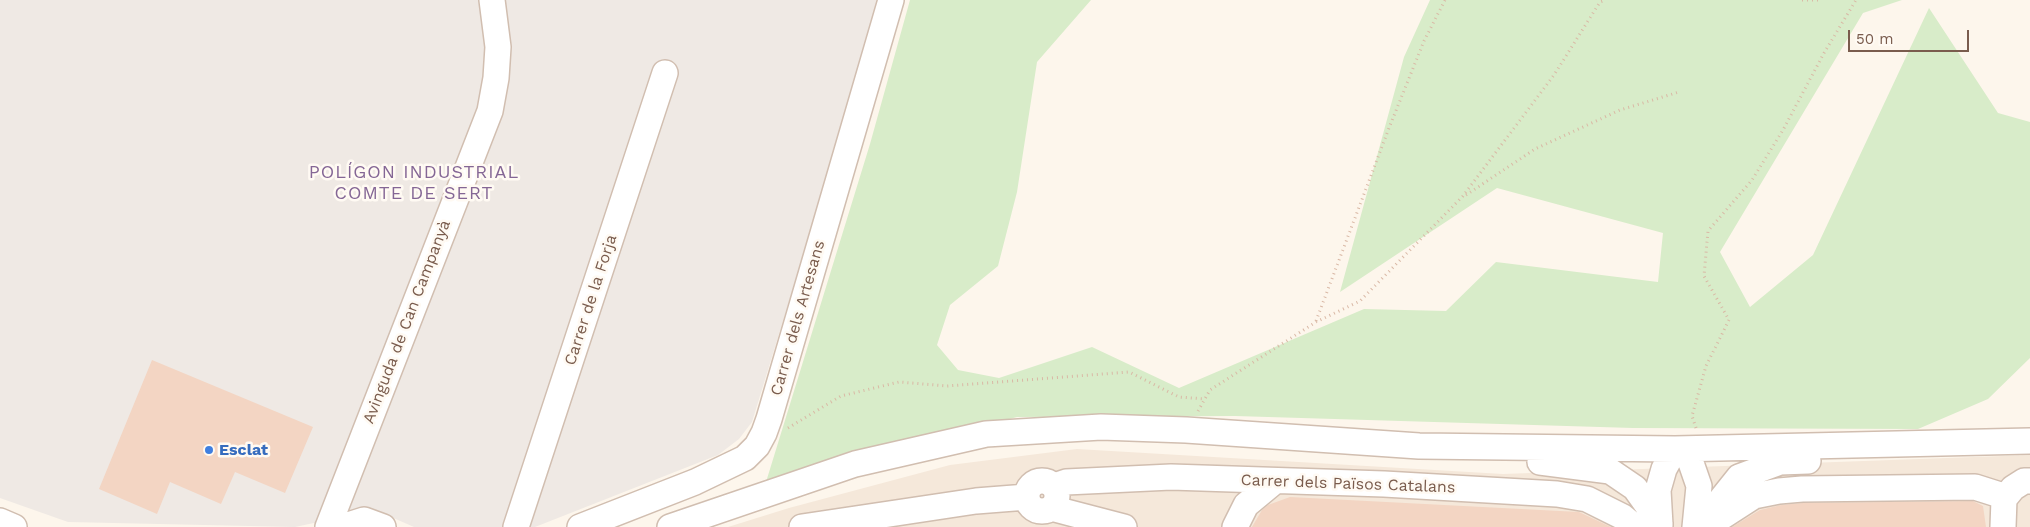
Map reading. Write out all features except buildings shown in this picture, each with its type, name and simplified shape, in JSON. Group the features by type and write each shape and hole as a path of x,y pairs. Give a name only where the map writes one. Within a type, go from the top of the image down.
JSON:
{"street":[{"name":"Avinguda de Can Campanyà","path":"328,527 490,111 496,78 498,47 492,0"},
{"name":"Carrer dels Artesans","path":"580,527 695,482 745,458 757,446 764,433 772,409 891,0"},
{"name":"Carrer de la Forja","path":"516,527 665,73"},
{"path":"670,527 855,464 986,434 1101,427 1186,430 1419,446 1675,449 2030,441"},
{"path":"1706,527 1715,507 1739,477 1780,462 1890,457 1920,443"},
{"path":"1419,446 1487,458 1562,464 1610,471 1636,488 1660,525"},
{"path":"1660,525 1658,490 1664,469 1675,449"},
{"path":"1675,449 1690,460 1699,486 1695,527"},
{"name":"Carrer dels Països Catalans","path":"1053,497 1066,482 1171,477 1276,482 1384,484 1557,494 1587,499 1623,516 1635,527"},
{"path":"802,527 976,501 1027,497 1028,488 1036,481 1046,481 1053,497 1124,527"},
{"path":"2003,527 2004,498 2013,488 2024,481 2030,481"},
{"path":"1236,527 1246,505 1276,482"},
{"path":"1706,527 1754,496 1794,489 1975,486 2004,498"},
{"path":"328,527 342,527 364,520 383,527"},
{"path":"0,522 14,527"}],"path":[{"path":"1316,322 1389,128 1424,41 1445,0"},
{"path":"1186,430 1210,390 1316,322 1360,301 1463,196 1554,75 1600,2 1606,0"},
{"path":"1802,0 1821,0"},
{"path":"1703,448 1692,416 1706,366 1729,320 1704,276 1708,231 1752,180 1856,0"},
{"path":"1463,196 1535,149 1620,110 1679,92"},
{"path":"786,428 841,396 899,382 946,386 1129,372 1179,397 1205,399"}],"shaded area":[{"path":"0,0 877,0 809,236 752,422 739,439 718,455 535,527 414,527 375,510 295,527 68,522 0,498"},
{"path":"1077,449 1503,474 2030,455 2030,527 728,527 789,508 950,465"}],"green space":[{"path":"910,0 1091,0 1037,62 1017,192 998,266 950,305 937,345 958,370 999,378 1092,347 1179,388 1364,309 1446,311 1496,262 1658,282 1663,233 1497,188 1340,292 1404,57 1430,0 1902,0 1863,13 1720,252 1750,307 1813,255 1929,8 1998,113 2030,122 2030,358 1988,399 1918,429 1633,428 1235,416 1017,417 766,482 870,144"}],"place":[{"name":"Esclat","path":"209,450"}],"district":[{"name":"POLÍGON INDUSTRIAL COMTE DE SERT","path":"414,183"}]}
